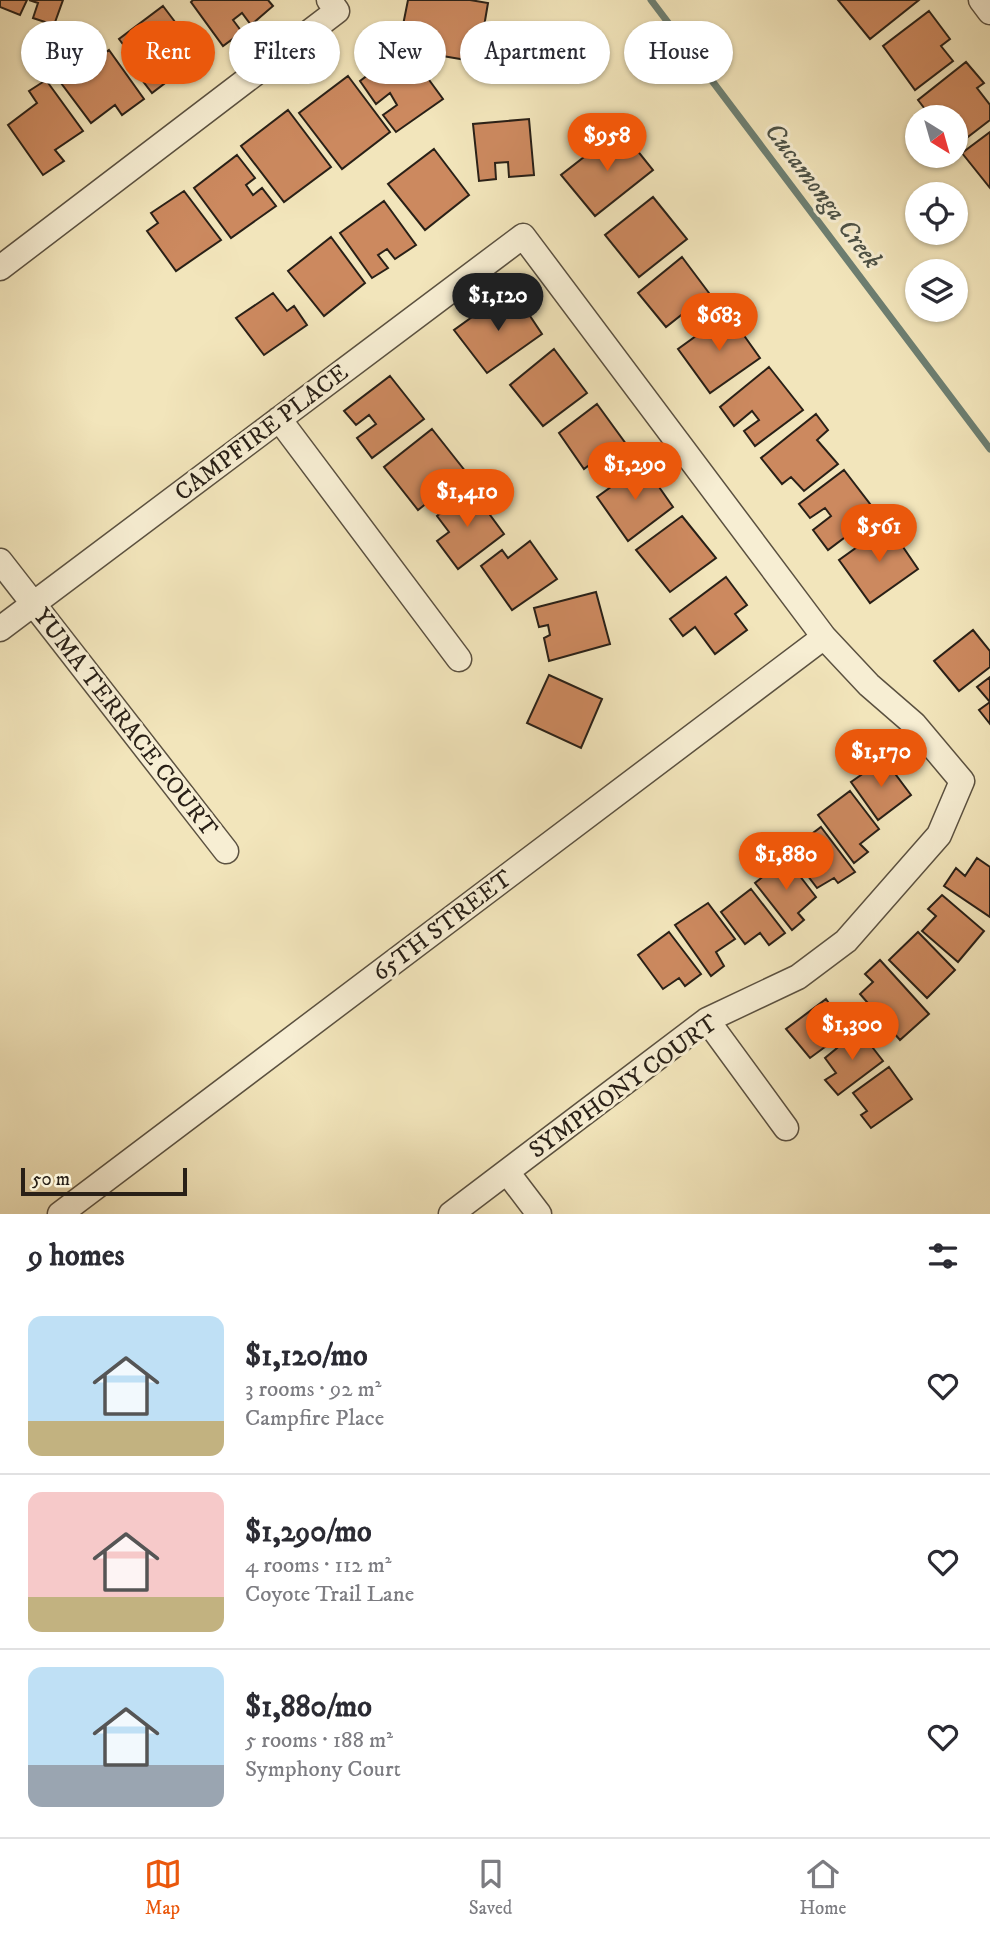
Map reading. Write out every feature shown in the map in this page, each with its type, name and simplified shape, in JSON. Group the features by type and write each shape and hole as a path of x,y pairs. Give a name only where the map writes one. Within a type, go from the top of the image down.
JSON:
{"street":[{"path":"981,0 990,12"},
{"path":"0,268 333,5"},
{"name":"CAMPFIRE PLACE","path":"0,629 523,236 824,637"},
{"path":"279,419 459,659"},
{"name":"YUMA TERRACE COURT","path":"0,561 226,850"},
{"name":"SYMPHONY COURT","path":"451,1214 707,1020 798,977 846,941 939,835 962,781 914,724 869,685 824,637"},
{"name":"65TH STREET","path":"60,1214 824,637"},
{"path":"707,1020 786,1128"},
{"path":"507,1172 539,1214"}],"building":[{"path":"0,0 27,0 20,15 0,7"},
{"path":"29,0 63,0 55,21 33,18 38,3"},
{"path":"268,0 273,6 256,21 248,21 242,13 234,21 229,21 229,42 223,46 215,35 215,21 205,21 191,2"},
{"path":"408,0 470,0 488,3 485,21 460,21 460,59 446,57 446,21 404,21"},
{"path":"838,0 919,0 870,39"},
{"path":"163,6 174,21 143,21"},
{"path":"929,11 950,39 941,46 953,61 915,90 883,46"},
{"path":"109,50 121,67 121,84 133,84 144,99 122,115 115,105 91,123 62,84 107,84"},
{"path":"966,62 984,83 977,88 990,105 990,120 968,137 968,105 922,105 918,100"},
{"path":"348,76 390,132 342,169 299,113"},
{"path":"40,84 49,84 83,131 55,150 64,161 43,175 8,125 37,103 29,91"},
{"path":"145,84 164,84 152,93"},
{"path":"362,84 432,84 443,99 396,132 383,115 397,105 390,93 376,104"},
{"path":"288,110 331,167 284,202 241,146"},
{"path":"529,119 534,175 509,177 508,162 495,163 496,179 479,181 473,124"},
{"path":"620,129 653,170 595,216 561,175"},
{"path":"990,132 990,188 968,160 968,148"},
{"path":"434,149 469,195 425,230 388,184"},
{"path":"237,155 255,178 246,185 253,195 262,188 276,206 231,238 194,188"},
{"path":"184,191 221,240 176,271 147,231 158,223 151,213"},
{"path":"653,197 687,239 639,277 605,235"},
{"path":"384,201 416,245 395,259 387,249 378,255 388,268 372,278 340,233"},
{"path":"331,237 365,283 324,316 288,271"},
{"path":"682,257 709,293 666,327 638,293"},
{"path":"273,293 287,311 294,306 307,325 264,355 236,318"},
{"path":"500,297 511,312 522,304 542,334 487,373 454,330"},
{"path":"728,313 760,358 710,393 678,349"},
{"path":"554,349 587,393 543,426 510,385"},
{"path":"769,367 803,410 755,446 744,431 759,420 752,411 734,426 720,407"},
{"path":"390,376 424,419 372,458 357,438 376,424 369,415 356,425 344,411"},
{"path":"597,404 629,448 607,464 601,456 584,469 559,433"},
{"path":"816,414 828,430 817,440 838,464 804,491 791,477 782,484 761,458"},
{"path":"432,429 466,472 418,510 384,467"},
{"path":"643,464 673,507 628,541 597,497"},
{"path":"844,470 877,513 828,550 813,530 831,516 825,508 810,518 799,504"},
{"path":"471,489 504,534 458,569 437,541 449,532 437,516"},
{"path":"682,516 716,558 670,592 636,550"},
{"path":"888,525 918,569 870,603 839,560"},
{"path":"530,541 557,579 512,610 481,566 502,550 508,558"},
{"path":"726,577 747,605 735,614 747,630 715,654 695,627 683,636 670,619"},
{"path":"596,592 610,644 549,661 544,638 550,635 548,625 539,627 534,608"},
{"path":"973,630 990,651 990,667 959,691 934,661"},
{"path":"549,675 602,699 581,748 527,723"},
{"path":"990,677 990,702 977,687"},
{"path":"990,702 990,724 979,710"},
{"path":"884,759 911,795 878,820 851,782"},
{"path":"850,791 879,829 860,844 868,852 854,863 818,815"},
{"path":"821,827 855,872 838,883 834,878 817,888 789,851"},
{"path":"786,858 816,897 798,913 804,920 792,930 755,883"},
{"path":"977,858 990,867 990,917 944,886 956,868 965,876"},
{"path":"751,889 785,933 769,945 760,933 745,944 721,912"},
{"path":"942,895 984,931 958,962 922,931 936,916 928,909"},
{"path":"708,903 735,939 716,952 724,966 711,976 675,925"},
{"path":"669,932 701,974 685,986 679,978 663,989 638,955"},
{"path":"918,932 955,970 927,998 889,960"},
{"path":"880,960 929,1014 900,1040 860,994 873,982 865,974"},
{"path":"826,999 848,1030 810,1058 786,1029"},
{"path":"859,1030 883,1061 838,1095 825,1080 836,1073 825,1058"},
{"path":"889,1067 912,1099 871,1128 861,1115 867,1111 853,1093"}],"waterway":[{"name":"Cucamonga Creek","path":"651,0 990,449"}]}
